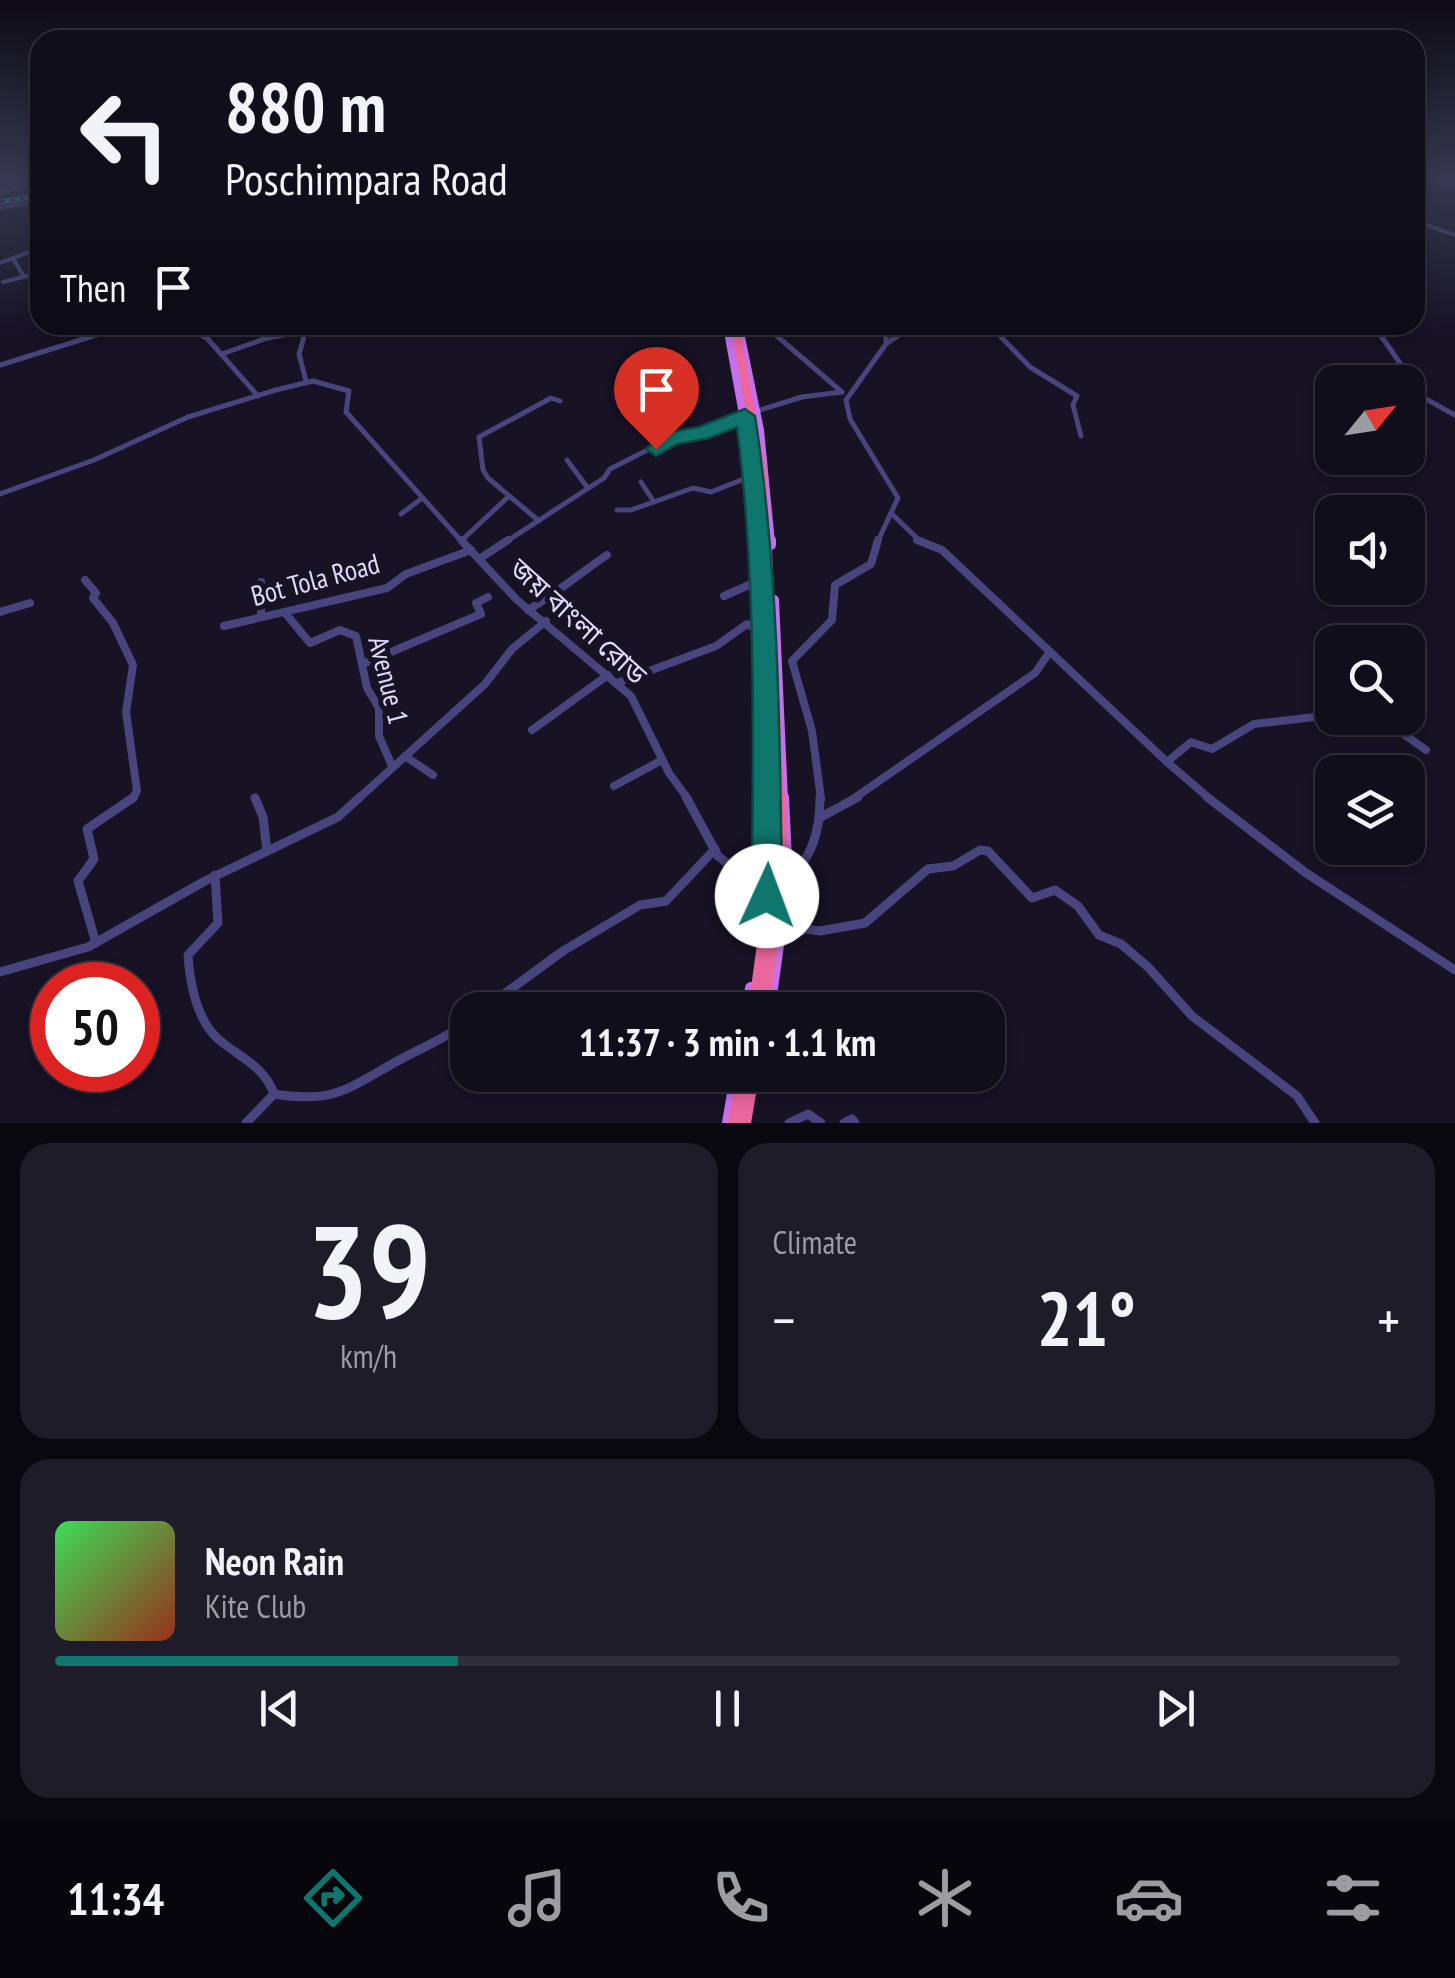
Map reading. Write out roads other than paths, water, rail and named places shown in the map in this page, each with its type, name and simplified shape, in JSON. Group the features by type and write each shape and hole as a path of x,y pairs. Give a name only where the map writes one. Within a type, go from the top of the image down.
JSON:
{"highway":[{"path":"735,335 758,475 772,779 774,872 761,992"},
{"path":"732,1123 737,1092"},
{"path":"747,1123 752,1092"}],"main road":[{"path":"735,335 770,514 787,880 781,940 765,992"},
{"path":"751,413 768,798 760,992"}],"street":[{"path":"0,263 30,253"},
{"path":"14,260 24,277"},
{"path":"2,282 30,276"},
{"path":"0,364 97,335"},
{"path":"201,335 258,396"},
{"path":"222,354 278,335"},
{"path":"0,494 94,460 188,418 306,382 300,365 306,335"},
{"path":"776,335 845,393 850,419 898,496 870,564 835,585 832,620 792,661 814,744 821,817 820,831 810,853 799,873 787,880"},
{"path":"886,335 886,344"},
{"path":"479,559 605,477 610,469 671,438 702,433 802,397 845,393 886,344 900,335"},
{"path":"999,335 1034,370 1077,396 1073,405 1081,436"},
{"path":"1380,335 1406,372 1410,390 1455,415"},
{"name":"জয় বাংলা রোড","path":"306,382 349,391 346,412 421,499 528,610 608,675 638,706 662,760 726,866 767,896"},
{"path":"539,520 508,497 483,470 479,437 551,398 560,401"},
{"path":"567,460 587,488"},
{"path":"618,510 631,510 694,488 711,492 754,475"},
{"path":"642,482 654,502"},
{"path":"462,540 508,497"},
{"path":"402,514 421,499"},
{"path":"891,513 910,536 942,550 1167,762 1288,860 1380,925 1455,970"},
{"name":"Bot Tola Road","path":"224,626 388,588 406,574 471,550"},
{"path":"528,610 558,594 568,581 607,555"},
{"path":"84,580 96,593 93,599 113,623 120,644 130,657 132,678 126,712 137,791 132,800 87,829 94,859 78,882 96,943"},
{"path":"261,582 261,617"},
{"path":"724,596 758,582"},
{"path":"365,663 481,614 476,603 488,597"},
{"path":"0,612 30,603"},
{"name":"Avenue 1","path":"286,614 310,643 335,629 354,631 362,644 367,690 378,702 378,734 392,766"},
{"path":"0,972 96,943 215,875 338,817 485,684 512,649 546,621"},
{"path":"617,684 716,646 747,624 760,632"},
{"path":"821,817 872,789 1034,673 1049,653"},
{"path":"532,730 562,706 586,696 608,675"},
{"path":"1167,762 1192,742 1212,749 1254,724 1315,716"},
{"path":"1405,735 1426,750"},
{"path":"405,756 433,775"},
{"path":"614,786 662,760"},
{"path":"255,798 263,820 266,851"},
{"path":"507,992 563,951 646,902 666,902 715,849"},
{"path":"781,940 806,930 865,923 928,869 953,866 980,850 988,851 1032,898 1054,890 1071,900 1099,936 1134,954 1192,1016 1297,1096 1315,1123"},
{"path":"215,875 218,922 189,950 202,1017 216,1037 265,1072 274,1094"},
{"path":"274,1094 296,1100 353,1090 393,1063 450,1035"},
{"path":"246,1123 274,1094"},
{"path":"789,1123 808,1114 821,1123"},
{"path":"844,1123 852,1119 855,1123"}]}
